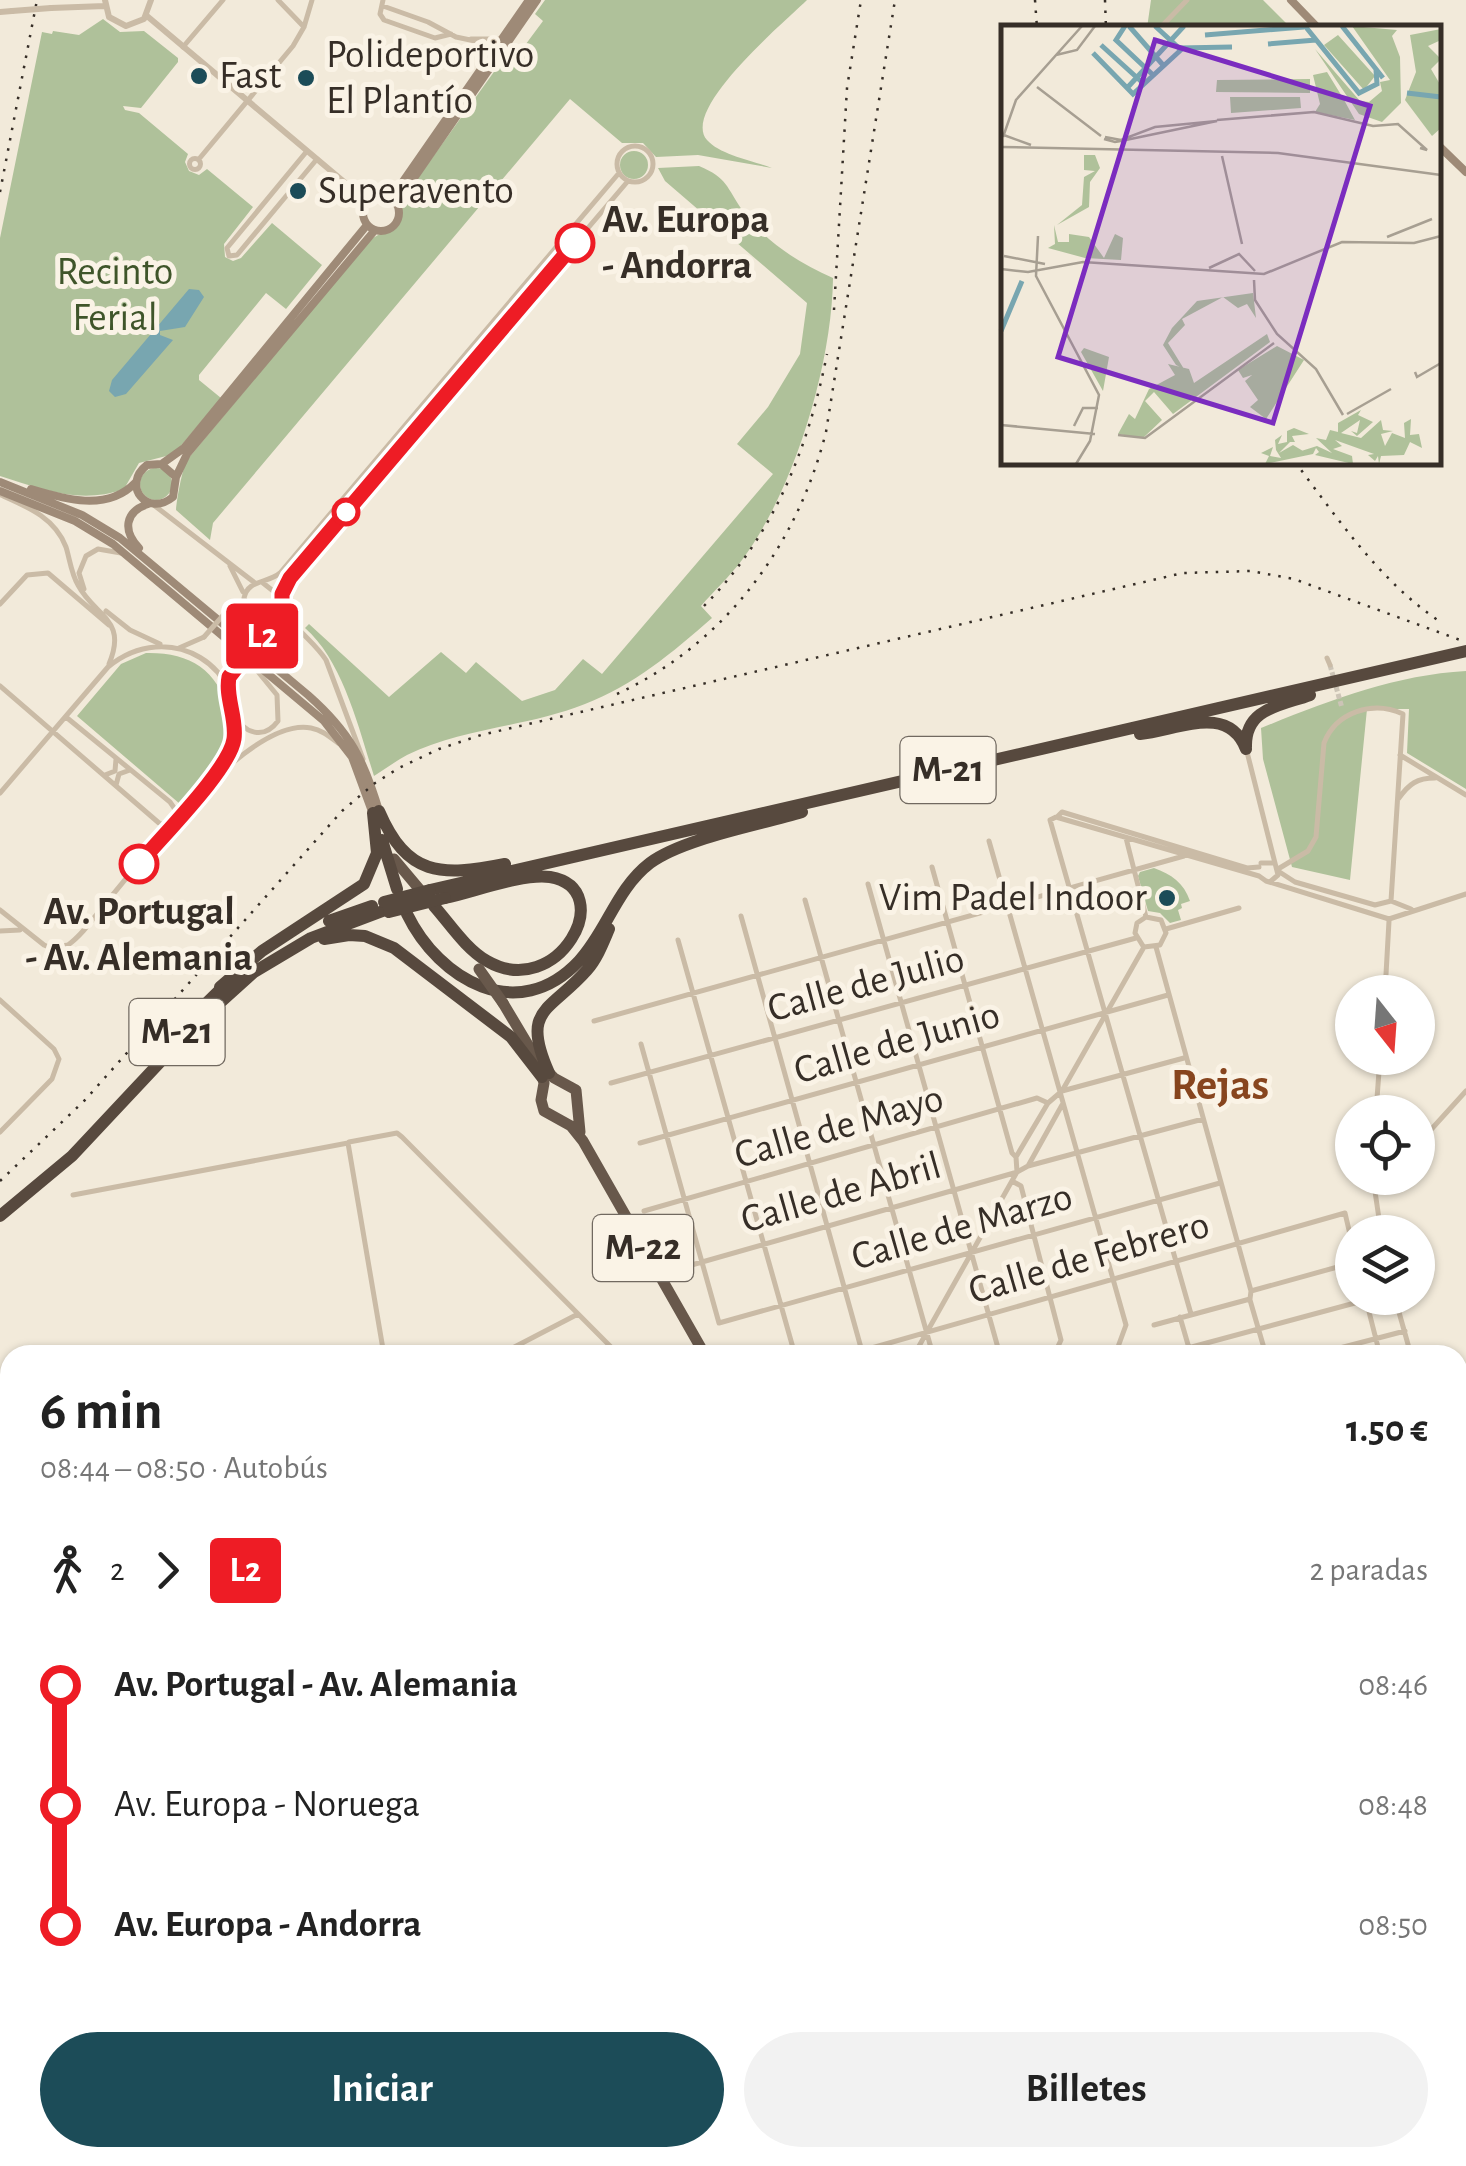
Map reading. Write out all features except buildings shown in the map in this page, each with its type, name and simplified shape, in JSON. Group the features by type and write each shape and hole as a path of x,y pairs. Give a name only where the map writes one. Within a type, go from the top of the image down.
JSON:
{"highway":[{"name":"M-21","path":"438,897 694,828 1466,651"},
{"name":"M-21","path":"0,1206 87,1130 208,1000 285,942 345,914 438,897 1466,659"},
{"path":"1246,749 1252,718 1260,711 1310,695"},
{"path":"1140,734 1219,722 1237,731 1246,749"},
{"path":"376,812 405,856 445,870 485,868 694,828"},
{"path":"208,1000 262,951 364,884 378,852 376,812"},
{"path":"406,914 425,945 459,977 486,989 515,992 548,984 577,964 632,880 653,860 804,812"},
{"path":"380,833 398,889"},
{"name":"M-22","path":"394,858 438,897 549,1080 576,1090 583,1140 699,1345"},
{"path":"549,877 573,890 581,908 580,922 570,943 556,957 536,967 517,970 496,966 476,953 438,897 549,877"},
{"path":"549,1080 536,1038 541,1016 553,999 588,969 632,880"},
{"name":"M-21","path":"0,1216 72,1156 235,988 289,949 387,908"},
{"path":"235,988 312,942 365,936 394,948 490,1020 549,1080"},
{"name":"M-22","path":"549,1080 541,1100 544,1111 583,1140"},
{"path":"561,1120 577,1111"}],"main road":[{"path":"506,41 529,0"},
{"path":"396,204 537,0"},
{"path":"1291,0 1315,25"},
{"path":"371,227 364,211 368,202 397,190 490,64"},
{"path":"1441,148 1466,172"},
{"path":"371,227 384,230 396,223 396,204 387,196"},
{"path":"0,481 80,501 111,497 128,490 141,469 162,464 184,448 371,227"},
{"path":"182,589 130,538 127,526 131,514 173,497 176,477 188,454 371,227"},
{"path":"162,464 176,477"},
{"path":"0,481 102,526 338,723 353,742 365,768 380,833 394,858"},
{"path":"135,483 138,495 152,505"},
{"path":"0,493 74,521 113,544 324,721 348,751 394,858"}],"street":[{"path":"0,12 105,3 109,17 122,25 134,25 147,16 151,0"},
{"path":"183,48 223,0"},
{"path":"278,0 304,27"},
{"path":"199,160 293,46 312,0"},
{"path":"1163,25 1187,0"},
{"path":"451,34 434,38 384,20 380,14 383,3 482,46 490,64"},
{"path":"147,16 368,202"},
{"path":"440,28 441,37"},
{"path":"467,39 506,41"},
{"path":"227,687 235,668 275,618 286,585 300,566 628,181 644,180 651,172 652,161 645,150 632,147 621,153 617,166 628,181"},
{"path":"307,151 227,248 228,255 238,255 317,159"},
{"path":"179,648 204,637 234,602 258,582 280,574 619,172"},
{"path":"0,493 34,511 53,526 65,544 77,584 110,620 115,646 108,667"},
{"path":"173,497 175,518"},
{"path":"152,505 175,518 282,601 290,619 326,660 362,750 365,768"},
{"path":"142,567 120,553 98,549 82,562 79,578 90,597 130,630 168,647"},
{"path":"225,560 250,608 260,617 275,618"},
{"path":"290,619 287,596 300,566"},
{"path":"0,604 26,575 48,573 92,607 114,633"},
{"path":"234,602 239,582"},
{"path":"222,635 268,680 280,704 278,721 265,732 246,730 233,712"},
{"path":"0,793 108,667 132,650 179,648 206,660 227,687 233,712 231,750 207,784 74,941 51,948 0,910"},
{"path":"0,686 157,822 170,827"},
{"path":"1342,708 1344,717"},
{"path":"1271,881 1278,869 1308,851 1316,837 1328,734 1344,717 1364,708 1403,714 1387,902 1385,975"},
{"path":"66,718 174,806 179,816"},
{"path":"207,784 257,746 297,728 322,731 348,751"},
{"path":"1246,749 1268,845 1278,869"},
{"path":"1400,755 1466,794"},
{"path":"102,775 115,771 116,757"},
{"path":"116,787 119,774 133,771"},
{"path":"1397,800 1409,784 1423,778 1439,778"},
{"path":"1190,1314 1070,888 1054,818 1247,868 1268,861 1295,882 1375,905 1387,902 1412,910"},
{"path":"1127,835 1184,856 1389,917 1466,894"},
{"path":"1127,835 1132,870 1146,917"},
{"path":"988,840 1126,1326 1119,1345"},
{"path":"1259,876 1268,845"},
{"path":"594,1021 1184,856"},
{"path":"932,868 1012,1153 1028,1164 1203,1119"},
{"path":"868,884 997,1345"},
{"path":"805,900 931,1345"},
{"path":"1389,917 1398,906"},
{"path":"1166,929 1239,908"},
{"path":"741,916 861,1345"},
{"path":"1146,917 1160,920 1166,929 1163,942 1156,947 1144,947 1136,938 1138,923 1146,917"},
{"path":"0,931 23,930"},
{"name":"Calle de Julio","path":"612,1084 1136,938"},
{"path":"678,940 792,1345"},
{"path":"920,1345 1017,1172 1018,1158 1049,1103 1062,1092 1144,947"},
{"path":"1156,947 1263,1345"},
{"name":"Calle de Junio","path":"640,1143 1168,995"},
{"path":"0,1000 54,1049 59,1059 52,1079 0,1132"},
{"path":"641,1044 702,1261"},
{"path":"1062,1092 1186,1057"},
{"path":"1435,1125 1466,1090"},
{"name":"Calle de Mayo","path":"644,1210 1038,1098 1049,1103"},
{"path":"1049,1103 1061,1104"},
{"path":"1049,1103 1050,1112 1056,1113"},
{"path":"1028,1164 1061,1104"},
{"path":"73,1196 397,1134 609,1345"},
{"path":"348,1143 382,1345"},
{"path":"1018,1158 1028,1164"},
{"name":"Calle de Abril","path":"680,1268 1017,1172 1028,1164"},
{"path":"1012,1181 1021,1186 1062,1340 1059,1345"},
{"name":"Calle de Marzo","path":"702,1261 718,1323 1220,1182"},
{"name":"Calle de Febrero","path":"889,1345 1335,1216"},
{"path":"1154,1324 1335,1268"},
{"path":"1209,1345 1335,1308"},
{"path":"518,1345 578,1314"},
{"path":"1370,1315 1378,1345"},
{"path":"1400,1315 1408,1345"},
{"path":"1180,1317 1188,1345"},
{"path":"1350,1345 1405,1331"}],"green space":[{"path":"545,0 807,0 739,66 708,108 703,126 707,140 720,150 772,168 698,155 656,157 643,143 622,143 570,99 213,523 210,540 176,510 187,460 369,241 398,225 404,197 496,69 510,63 514,52 520,52 543,21 535,14"},
{"path":"1151,0 1263,0 1288,25 1147,25"},
{"name":"Recinto Ferial","path":"103,19 120,32 144,31 178,58 141,108 123,106 139,113 188,154 185,162 189,171 199,175 207,169 253,207 224,244 225,257 233,261 241,258 272,223 322,265 286,309 266,293 199,375 199,380 221,398 174,454 139,463 124,489 92,496 46,490 0,476 0,238 42,32 79,35"},
{"path":"634,151 644,155 648,165 644,175 634,179 624,175 620,165 624,155"},
{"path":"699,166 721,179 772,242 833,278 826,349 807,425 761,531 737,566 701,606 712,618 636,678 563,712 428,746 374,776 340,677 305,628 309,624 389,697 441,652 466,673 476,662 522,701 555,690 583,659 602,674 773,474 737,444 768,407 800,354 807,303 665,181 658,168"},
{"path":"156,468 167,473 172,484 167,495 156,500 145,495 140,484 145,473"},
{"path":"146,653 175,656 199,666 216,684 227,710 229,735 225,749 211,771 180,804 77,716 121,664"},
{"path":"1466,671 1466,789 1407,753 1409,709 1367,709 1350,880 1292,867 1263,759 1261,728 1387,684"},
{"name":"Vim Padel Indoor","path":"1154,868 1184,889 1190,901 1178,910 1181,920 1170,923 1160,913 1148,911 1138,876"}],"water":[{"path":"189,289 199,290 204,297 185,327 160,331 160,335 173,340 126,394 115,397 109,391 112,380"}],"tunnel":[{"path":"1330,665 1342,708"}],"railway":[{"path":"0,192 37,0"},
{"path":"834,310 847,88 861,0"},
{"path":"617,694 656,673 723,619 776,552 813,474 826,432 895,0"},
{"path":"1035,0 1037,25"},
{"path":"1105,0 1106,25"},
{"path":"704,606 750,551 784,490 809,424 827,354"},
{"path":"1297,465 1380,569 1442,623"},
{"path":"0,1181 85,1100 342,811 375,783 439,749 481,735 1183,573 1251,571 1294,579 1460,640"}],"bus line":[{"name":"L2","path":"139,864 231,750 234,729 229,677 282,610 282,594 290,578 575,243"}],"place":[{"name":"Fast","path":"199,76"},
{"name":"Polideportivo El Plantío","path":"306,78"},
{"name":"Superavento","path":"298,191"},
{"name":"Av. Europa - Andorra","path":"575,243"},
{"name":"Av. Portugal - Av. Alemania","path":"139,864"},
{"name":"Vim Padel Indoor","path":"1167,898"}],"district":[{"name":"Rejas","path":"1220,1085"}]}
